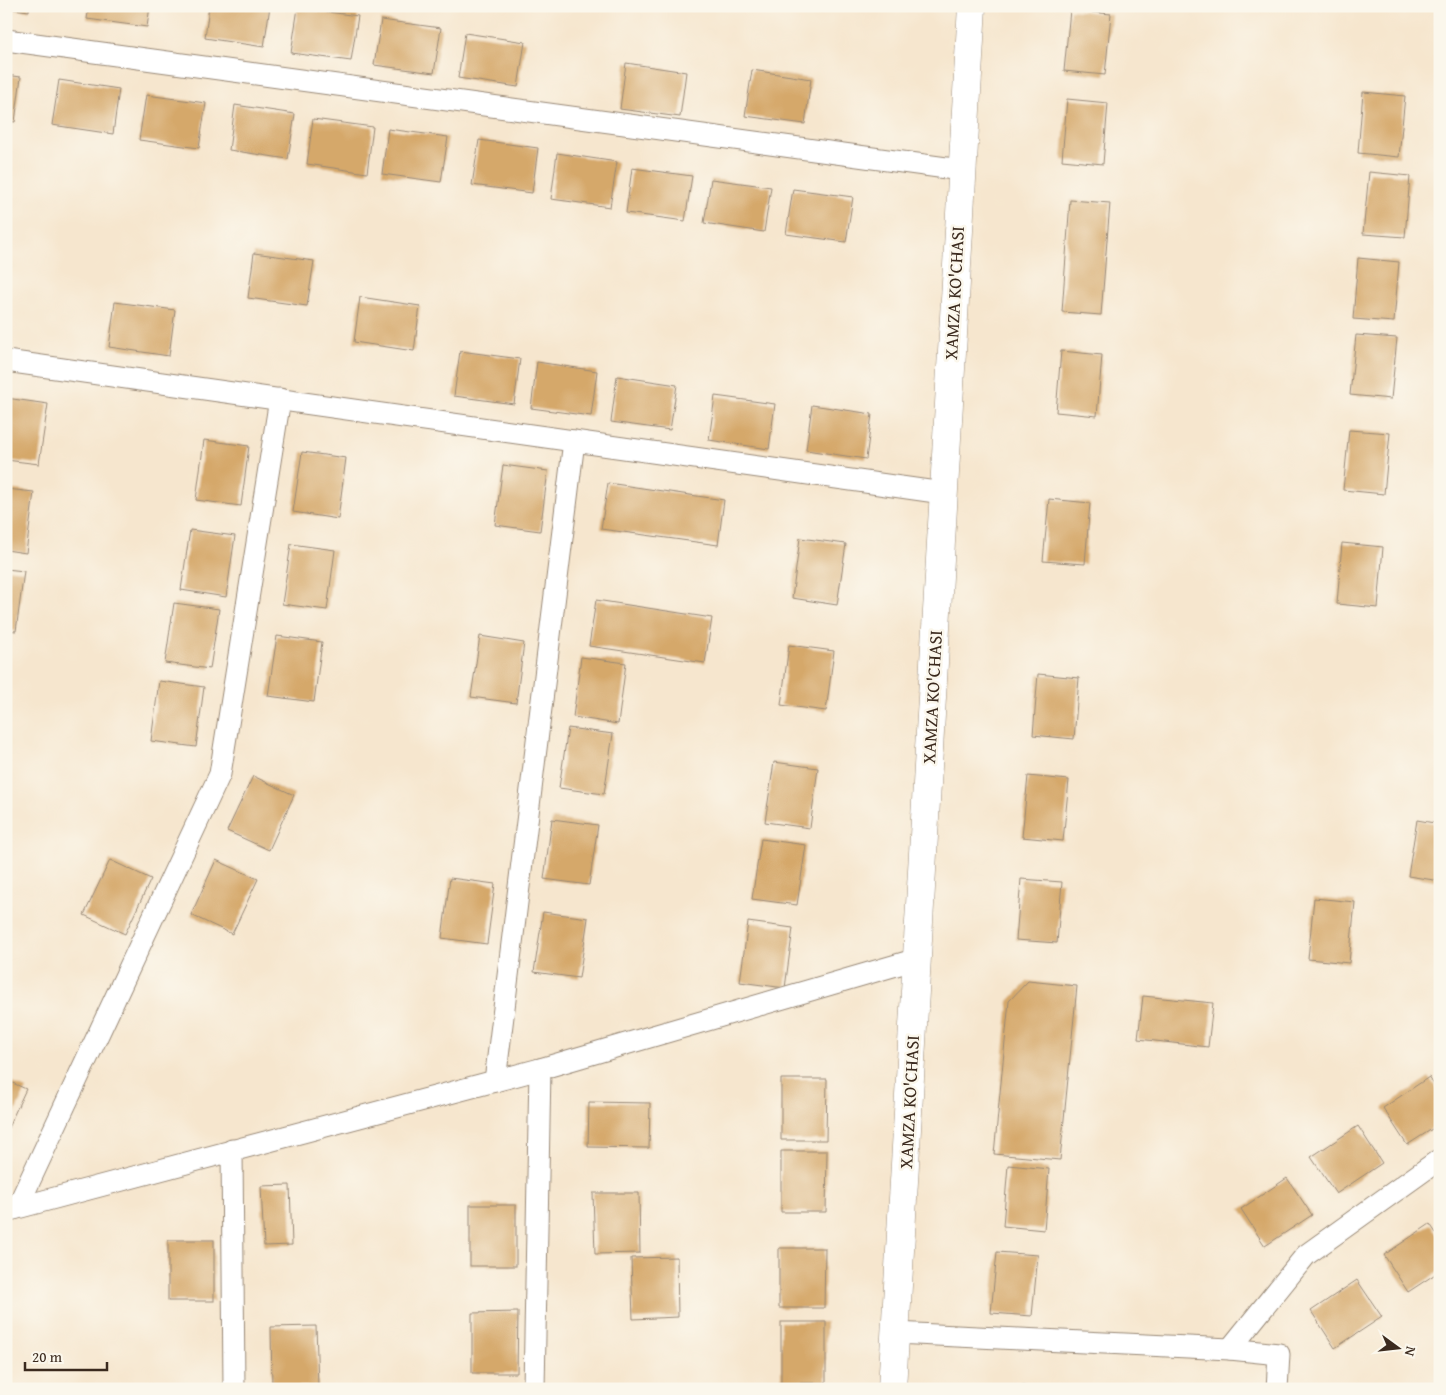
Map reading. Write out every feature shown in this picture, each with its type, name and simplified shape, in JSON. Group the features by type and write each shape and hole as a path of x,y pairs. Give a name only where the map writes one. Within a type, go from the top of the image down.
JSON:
{"street":[{"name":"XAMZA KO'CHASI","path":"892,1389 972,6"},
{"path":"6,40 962,170"},
{"path":"6,361 943,494"},
{"path":"12,1209 220,774 280,399"},
{"path":"494,1081 574,441"},
{"path":"12,1209 540,1069 917,959"},
{"path":"534,1389 540,1069"},
{"path":"232,1150 234,1389"},
{"path":"1230,1349 1306,1255 1440,1159"},
{"path":"895,1333 1230,1349 1279,1354 1277,1389"}],"building":[{"path":"6,6 29,6 29,11 6,8"},
{"path":"89,6 150,6 147,27 87,19"},
{"path":"209,6 270,6 264,47 205,38"},
{"path":"298,8 358,16 351,61 291,53"},
{"path":"1070,10 1111,14 1105,75 1064,71"},
{"path":"381,20 441,28 434,73 374,65"},
{"path":"465,33 525,42 518,87 458,78"},
{"path":"626,63 686,72 680,117 620,109"},
{"path":"752,70 811,79 805,124 745,116"},
{"path":"6,75 21,77 15,122 6,121"},
{"path":"59,80 119,89 113,134 52,125"},
{"path":"1363,92 1405,96 1399,157 1358,153"},
{"path":"146,95 206,103 199,148 139,140"},
{"path":"1067,99 1108,103 1103,164 1062,160"},
{"path":"235,105 295,114 288,159 229,150"},
{"path":"313,119 373,127 367,173 307,164"},
{"path":"388,129 448,137 441,182 382,174"},
{"path":"479,140 538,148 532,193 472,185"},
{"path":"557,153 617,162 610,207 551,199"},
{"path":"632,168 692,176 685,221 626,213"},
{"path":"1369,172 1410,176 1405,237 1363,234"},
{"path":"711,179 771,187 764,232 704,223"},
{"path":"793,189 853,197 846,242 786,234"},
{"path":"1070,200 1110,203 1101,315 1062,312"},
{"path":"254,253 314,261 307,306 248,298"},
{"path":"1358,258 1399,262 1394,322 1353,319"},
{"path":"360,297 420,306 414,351 354,342"},
{"path":"115,302 175,310 169,356 109,347"},
{"path":"1356,335 1397,338 1391,399 1350,395"},
{"path":"460,351 520,359 514,404 454,396"},
{"path":"1061,351 1102,355 1097,416 1056,412"},
{"path":"537,362 597,371 591,416 531,408"},
{"path":"617,376 677,385 670,430 611,422"},
{"path":"715,396 775,404 769,449 709,440"},
{"path":"6,398 48,404 39,464 6,460"},
{"path":"812,405 872,414 866,459 806,450"},
{"path":"1349,430 1390,433 1384,494 1343,490"},
{"path":"204,440 249,446 241,506 196,500"},
{"path":"302,452 346,458 338,519 293,512"},
{"path":"503,465 548,471 540,531 495,525"},
{"path":"608,483 724,500 718,545 601,529"},
{"path":"6,489 34,492 26,553 6,550"},
{"path":"1049,499 1090,503 1085,564 1043,561"},
{"path":"190,530 235,536 226,597 181,590"},
{"path":"800,538 846,544 837,605 792,598"},
{"path":"1342,543 1383,547 1378,608 1337,604"},
{"path":"291,544 335,550 327,610 282,604"},
{"path":"6,569 24,571 16,631 6,630"},
{"path":"596,600 712,618 705,663 589,646"},
{"path":"174,603 219,609 210,669 165,663"},
{"path":"277,636 322,642 314,702 268,696"},
{"path":"480,636 524,643 516,703 471,697"},
{"path":"789,645 834,651 826,711 781,705"},
{"path":"581,657 626,663 618,724 573,717"},
{"path":"1038,674 1079,678 1074,739 1033,735"},
{"path":"159,681 204,687 196,747 151,741"},
{"path":"568,728 613,734 604,794 559,788"},
{"path":"774,762 818,768 810,828 765,822"},
{"path":"253,776 294,795 269,850 227,831"},
{"path":"1028,776 1069,780 1063,841 1022,837"},
{"path":"552,819 598,825 589,885 544,879"},
{"path":"1417,820 1440,824 1440,881 1408,876"},
{"path":"761,839 806,845 797,905 752,899"},
{"path":"110,860 151,879 125,934 84,915"},
{"path":"216,860 258,879 232,934 191,915"},
{"path":"450,878 495,884 487,944 442,938"},
{"path":"1021,879 1062,882 1057,943 1016,940"},
{"path":"1314,898 1355,902 1349,963 1308,959"},
{"path":"543,912 588,918 579,978 534,972"},
{"path":"748,922 793,928 785,988 740,982"},
{"path":"1028,981 1077,986 1060,1160 994,1154 1009,1001"},
{"path":"1143,996 1213,1003 1208,1047 1138,1039"},
{"path":"1429,1077 1440,1094 1440,1124 1407,1145 1383,1108"},
{"path":"781,1079 827,1079 826,1140 781,1140"},
{"path":"6,1080 26,1089 6,1132"},
{"path":"589,1102 650,1103 649,1148 588,1147"},
{"path":"1358,1126 1382,1163 1336,1194 1311,1157"},
{"path":"781,1151 827,1151 826,1212 781,1212"},
{"path":"1008,1165 1049,1169 1044,1230 1003,1226"},
{"path":"1287,1178 1312,1215 1265,1246 1241,1209"},
{"path":"290,1185 292,1245 264,1246 261,1186"},
{"path":"593,1193 639,1193 640,1253 595,1254"},
{"path":"470,1205 516,1205 516,1266 470,1266"},
{"path":"1430,1224 1440,1239 1440,1271 1408,1292 1384,1255"},
{"path":"168,1240 214,1240 214,1301 168,1301"},
{"path":"779,1248 825,1248 824,1308 779,1308"},
{"path":"997,1252 1038,1255 1032,1316 991,1313"},
{"path":"677,1257 678,1317 633,1319 631,1258"},
{"path":"1357,1280 1382,1317 1335,1348 1311,1311"},
{"path":"518,1312 517,1373 472,1373 472,1313"},
{"path":"781,1322 826,1322 826,1383 781,1383"},
{"path":"316,1326 318,1386 272,1388 271,1327"},
{"path":"990,1383 1032,1387 1032,1389 990,1389"}]}
